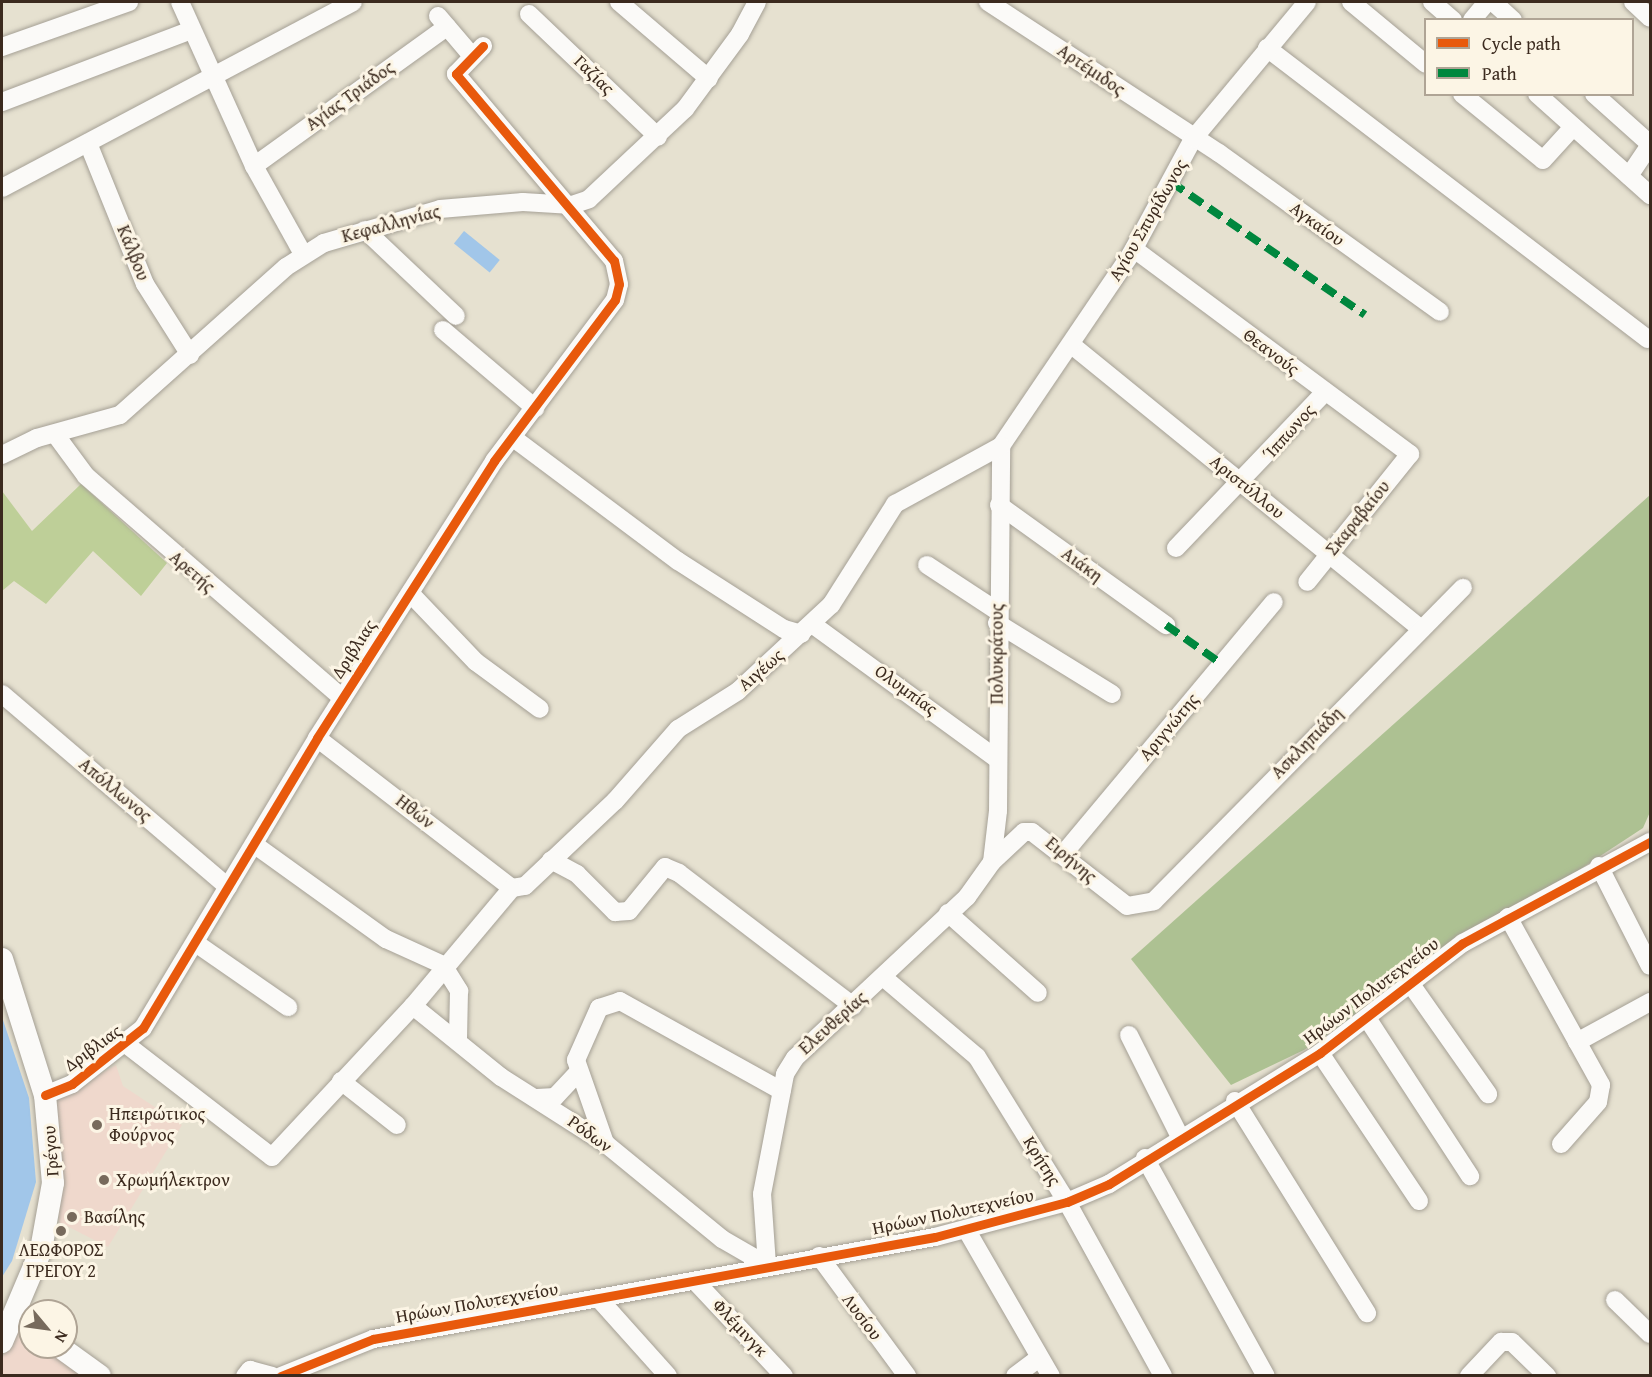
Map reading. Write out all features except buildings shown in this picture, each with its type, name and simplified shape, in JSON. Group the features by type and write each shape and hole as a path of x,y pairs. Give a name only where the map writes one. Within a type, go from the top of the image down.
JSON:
{"main road":[{"name":"Γρέγου","path":"2,958 45,1095 53,1166 51,1214 28,1299"},
{"name":"Γρέγου","path":"2,1342 18,1325"},
{"path":"77,1359 100,1376"}],"street":[{"path":"2,47 129,2"},
{"path":"180,2 254,166 303,254"},
{"path":"2,188 214,79 353,2"},
{"path":"619,2 709,79"},
{"name":"Κεφαλληνίας","path":"2,455 55,434 120,415 190,356 303,254 364,230 440,209 523,202 561,205 589,199 658,137 709,79 757,2"},
{"name":"Αρτέμιδος","path":"988,2 1193,140"},
{"name":"Αγίου Σπυρίδωνος","path":"1001,446 1073,346 1134,249 1193,140 1307,2"},
{"path":"1351,2 1424,63"},
{"path":"1432,2 1451,18"},
{"path":"1474,18 1487,2"},
{"path":"1493,2 1511,18"},
{"path":"1633,2 1650,18"},
{"name":"Γαζίας","path":"529,14 658,137"},
{"name":"Δριβλιας","path":"45,1095 72,1084 127,1045 198,944 228,887 317,738 410,593 512,437 606,317 620,284 614,261 561,205 456,74 477,51 442,21"},
{"name":"Αγίας Τριάδος","path":"254,166 442,21"},
{"path":"2,102 192,30"},
{"path":"1267,48 1647,339"},
{"path":"1464,96 1543,160 1573,128"},
{"path":"1539,96 1650,195"},
{"path":"1596,96 1650,145 1629,176"},
{"name":"Αγκαίου","path":"1193,140 1440,312"},
{"name":"Κάλβου","path":"88,143 145,284 190,356"},
{"path":"364,230 456,316"},
{"name":"Θεανούς","path":"1134,249 1410,454"},
{"path":"443,330 535,408"},
{"name":"Αριστύλλου","path":"1073,346 1421,629"},
{"name":"Ίππωνος","path":"1176,548 1242,483 1325,392"},
{"name":"Αρετής","path":"55,434 86,476 342,698"},
{"name":"Ολυμπίας","path":"512,437 678,561 784,629 806,629 998,759"},
{"name":"Πολυκράτους","path":"992,862 998,759 997,617 1001,446"},
{"name":"Αιγέως","path":"127,1045 272,1157 413,1006 443,965 512,888 525,886 657,758 678,729 738,691 837,598 896,504 1001,446"},
{"name":"Σκαραβαίου","path":"1307,582 1410,454"},
{"name":"Αιάκη","path":"999,505 1166,625"},
{"path":"927,565 997,617 1112,694"},
{"name":"Ασκληπιάδη","path":"1154,901 1462,588"},
{"path":"410,593 476,662 540,709"},
{"name":"Αριγνώτης","path":"1064,853 1274,602"},
{"name":"Απόλλωνος","path":"2,694 228,887"},
{"name":"Ηθών","path":"317,738 512,888"},
{"name":"Ειρήνης","path":"992,862 1024,832 1041,834 1127,906 1154,901"},
{"name":"Ηρώων Πολυτεχνείου","path":"281,1376 373,1339 599,1299 767,1265 966,1229 1067,1202 1109,1184 1179,1135 1320,1053 1410,983 1508,917 1599,866 1650,842"},
{"path":"255,845 386,939 443,965 459,991 458,1038"},
{"path":"551,860 577,874 615,912 630,911 665,867 679,873 853,1006"},
{"name":"Ελευθερίας","path":"767,1265 762,1194 782,1091 795,1058 974,890 992,862"},
{"path":"1599,866 1650,966"},
{"path":"948,913 1038,993"},
{"path":"1508,917 1577,1042 1602,1094 1561,1144"},
{"path":"198,944 288,1007"},
{"name":"Κρήτης","path":"883,977 977,1057 1067,1202 1163,1376"},
{"path":"1410,983 1488,1094"},
{"path":"606,1144 577,1073 579,1044 599,1008 620,1001 782,1091"},
{"path":"1577,1042 1650,1002"},
{"name":"Ρόδων","path":"413,1006 458,1038 501,1077 606,1144 722,1239 767,1265"},
{"path":"1367,1018 1470,1176"},
{"path":"1129,1035 1179,1135"},
{"path":"1320,1053 1419,1201"},
{"path":"537,1098 555,1097 577,1073"},
{"path":"341,1081 398,1125"},
{"path":"1235,1101 1367,1313"},
{"path":"1146,1158 1266,1376"},
{"path":"966,1229 1051,1376"},
{"name":"Λυσίου","path":"819,1257 907,1376"},
{"name":"Φλέμινγκ","path":"695,1281 784,1376"},
{"path":"599,1299 668,1376"},
{"path":"1615,1300 1650,1334"},
{"path":"1469,1376 1501,1342 1512,1342 1547,1376"},
{"path":"1015,1376 1039,1358"},
{"path":"245,1376 250,1370 272,1376"}],"shaded area":[{"path":"116,1065 123,1086 182,1125 108,1247 59,1222 56,1099"},
{"path":"18,1324 18,1359 67,1359 89,1375 2,1375 2,1359"}],"green space":[{"path":"81,484 167,563 141,596 93,551 46,604 14,581 2,591 2,491 32,531"},
{"path":"1650,495 1650,812 1643,828 1304,1050 1231,1085 1131,959"}],"water":[{"path":"464,231 500,260 490,272 454,243"},
{"path":"2,1017 29,1098 36,1182 12,1261 2,1277"}],"marked path":[{"path":"1171,182 1365,315"},
{"path":"1166,625 1222,664"}],"cycle path":[{"path":"45,1095 72,1084 143,1028 317,738 494,461 615,300 619,284 614,261 456,74 483,46"},
{"path":"281,1376 373,1339 935,1237 1067,1202 1109,1184 1320,1053 1463,943 1650,842"}],"place":[{"name":"Ηπειρώτικος Φούρνος","path":"97,1125"},
{"name":"Χρωμήλεκτρον","path":"104,1180"},
{"name":"Βασίλης","path":"72,1217"},
{"name":"ΛΕΩΦΟΡΟΣ ΓΡΕΓΟΥ 2","path":"61,1231"}]}
